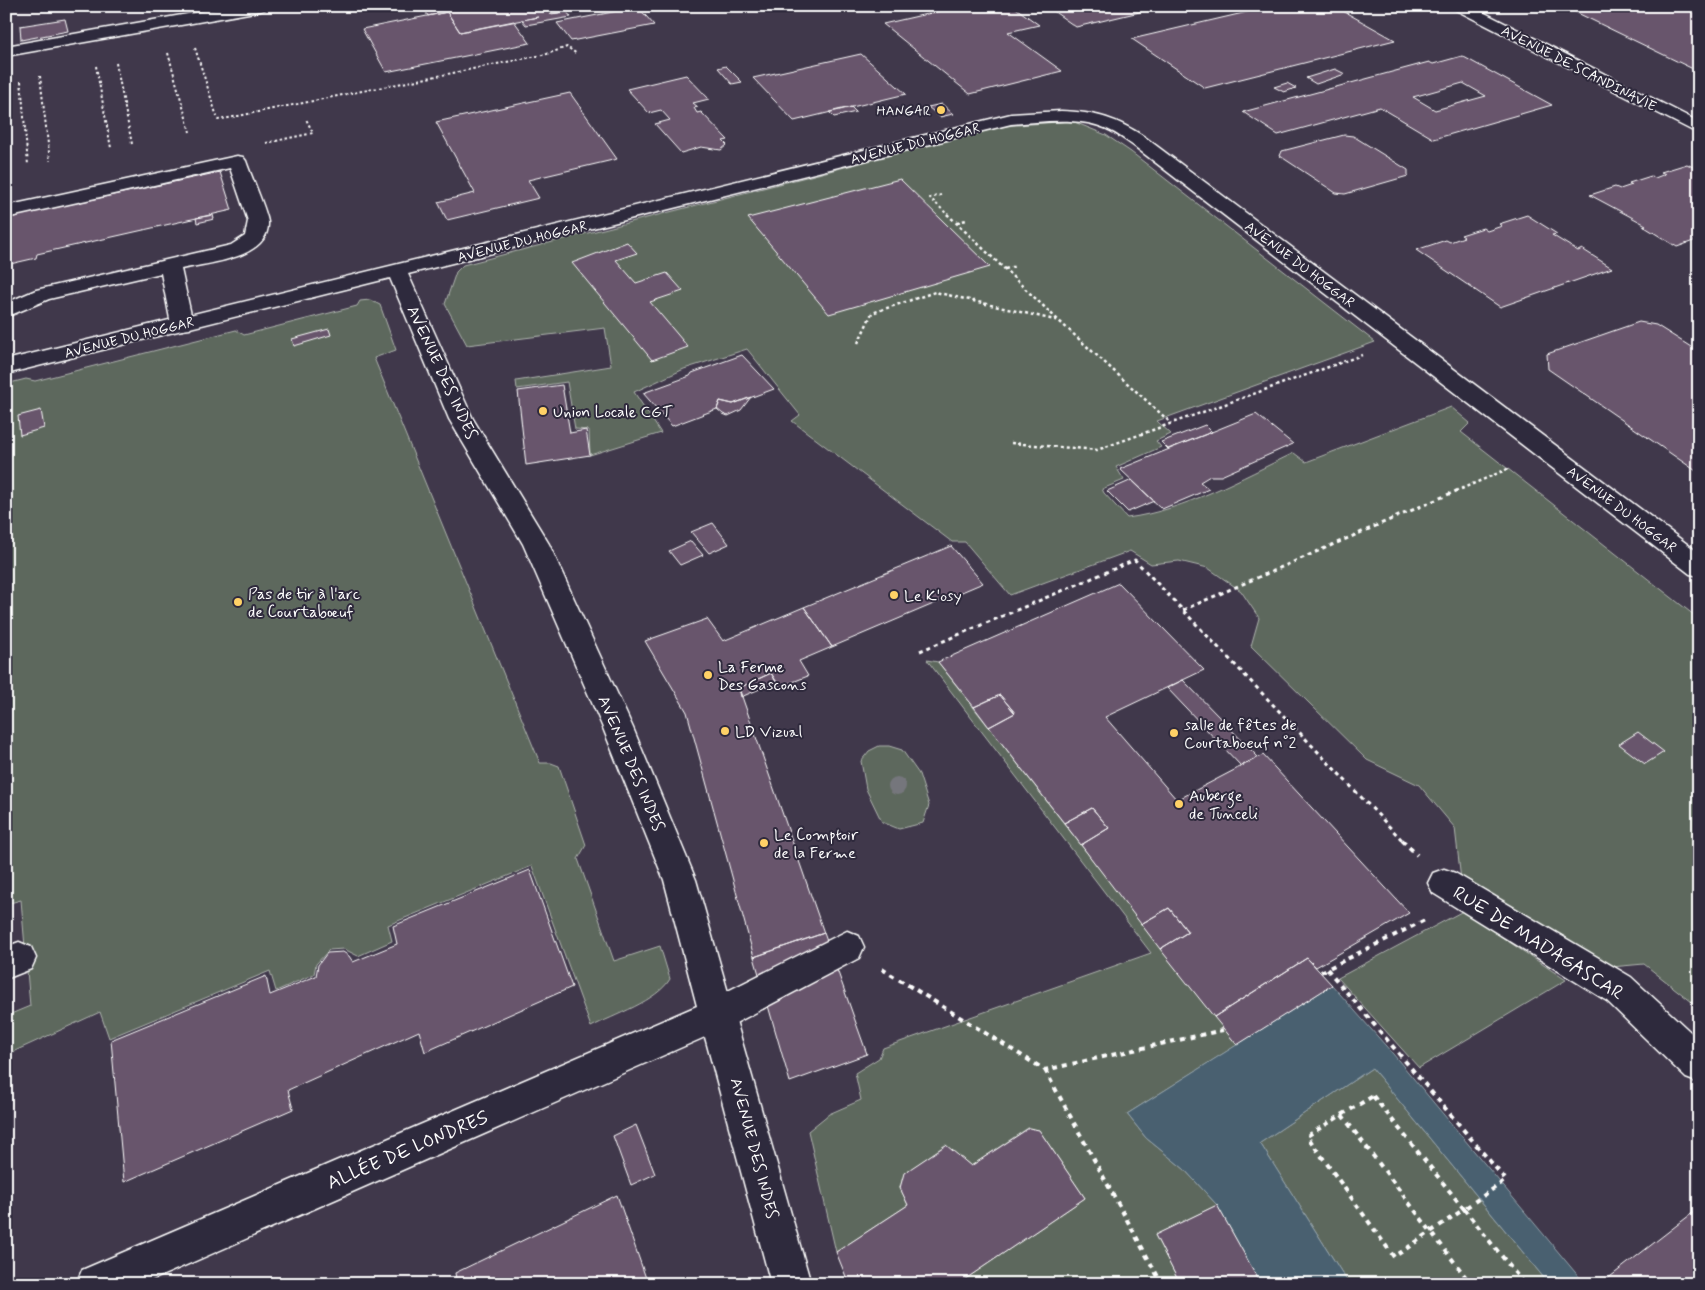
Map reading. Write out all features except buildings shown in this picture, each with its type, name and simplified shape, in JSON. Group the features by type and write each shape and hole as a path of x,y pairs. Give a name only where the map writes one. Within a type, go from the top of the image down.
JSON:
{"street":[{"path":"6,51 260,6"},
{"name":"AVENUE DE SCANDINAVIE","path":"1459,6 1699,129"},
{"name":"AVENUE DU HOGGAR","path":"6,367 1011,119 1057,116 1088,118 1111,124 1140,142 1400,341 1696,562"},
{"path":"6,212 238,161 258,221 256,238 251,243 237,250 43,294 6,312"},
{"path":"170,266 182,324"},
{"name":"AVENUE DES INDES","path":"397,272 461,419 536,544 618,728 680,880 791,1284"},
{"name":"RUE DE MADAGASCAR","path":"1457,890 1619,989 1699,1065"},
{"name":"ALLÉE DE LONDRES","path":"96,1284 718,1014 847,947"}],"path":[{"path":"192,40 218,120 548,54 567,47 577,54"},
{"path":"166,46 190,132"},
{"path":"114,55 132,144"},
{"path":"94,59 111,148"},
{"path":"39,68 50,161"},
{"path":"21,81 28,165"},
{"path":"941,195 930,198 1059,321 1171,423"},
{"path":"956,222 967,220"},
{"path":"1004,269 1016,266"},
{"path":"858,343 872,313 935,292 1059,321"},
{"path":"1011,443 1097,450 1400,341"},
{"path":"1182,610 1547,452"},
{"path":"920,651 1135,560 1457,890 1320,972"},
{"path":"847,947 1045,1070 1162,1284"},
{"path":"1327,969 1506,1180 1464,1210 1394,1257 1307,1136 1373,1096 1464,1210 1524,1284"},
{"path":"1045,1070 1223,1030"},
{"path":"1342,1115 1471,1284"}],"shaded area":[{"path":"6,6 1699,6 1699,1284 6,1284"}],"green space":[{"path":"1072,121 1106,135 1131,152 1375,342 1157,421 1171,434 1156,441 1161,447 1116,467 1124,480 1102,489 1127,518 1149,514 1192,501 1294,453 1306,462 1451,407 1470,423 1461,432 1699,619 1699,1016 1697,1006 1644,964 1611,967 1461,880 1455,828 1419,785 1367,760 1251,646 1259,618 1241,591 1208,568 1179,561 1151,564 1130,551 1010,595 965,542 952,542 792,421 800,415 747,349 684,369 634,392 661,433 590,455 589,430 575,429 567,382 517,389 516,381 611,366 605,328 467,345 445,304 456,272 463,265 1005,126"},
{"path":"370,300 380,305 396,350 374,358 540,763 551,763 559,766 586,845 578,859 614,961 660,946 670,979 664,987 645,1001 591,1027 532,866 388,925 392,941 358,956 344,949 329,950 316,964 314,974 276,991 270,971 109,1038 100,1012 6,1055 6,1016 30,1006 21,900 6,904 6,384 26,379 35,381 236,330 244,335 357,306 360,301"},
{"path":"927,660 938,662 1237,1045 1127,1114 1146,1138 1184,1169 1217,1205 1155,1235 1180,1284 958,1284 1085,1198 1039,1130 1028,1128 971,1166 945,1145 904,1174 900,1188 908,1205 836,1252 808,1131 829,1114 861,1100 855,1073 879,1058 883,1048 1151,953"},
{"path":"879,746 889,746 902,750 919,774 929,805 923,823 899,829 882,822 866,789 861,761 869,751"},
{"path":"1463,911 1566,980 1419,1068 1338,978"},
{"path":"1372,1068 1549,1284 1349,1284 1260,1143"}],"water":[{"path":"1332,985 1393,1054 1585,1284 1549,1284 1372,1068 1260,1143 1349,1284 1261,1284 1217,1205 1184,1169 1146,1138 1127,1114"}],"place":[{"name":"HANGAR","path":"941,110"},
{"name":"Union Locale CGT","path":"543,411"},
{"name":"Le K'osy","path":"894,595"},
{"name":"Pas de tir à l'arc de Courtabœuf","path":"238,602"},
{"name":"La Ferme Des Gascons","path":"708,675"},
{"name":"LD Vizual","path":"725,731"},
{"name":"salle de fêtes de Courtaboeuf n°2","path":"1174,733"},
{"name":"Auberge de Tunceli","path":"1179,804"},
{"name":"Le Comptoir de la Ferme","path":"764,843"}]}
